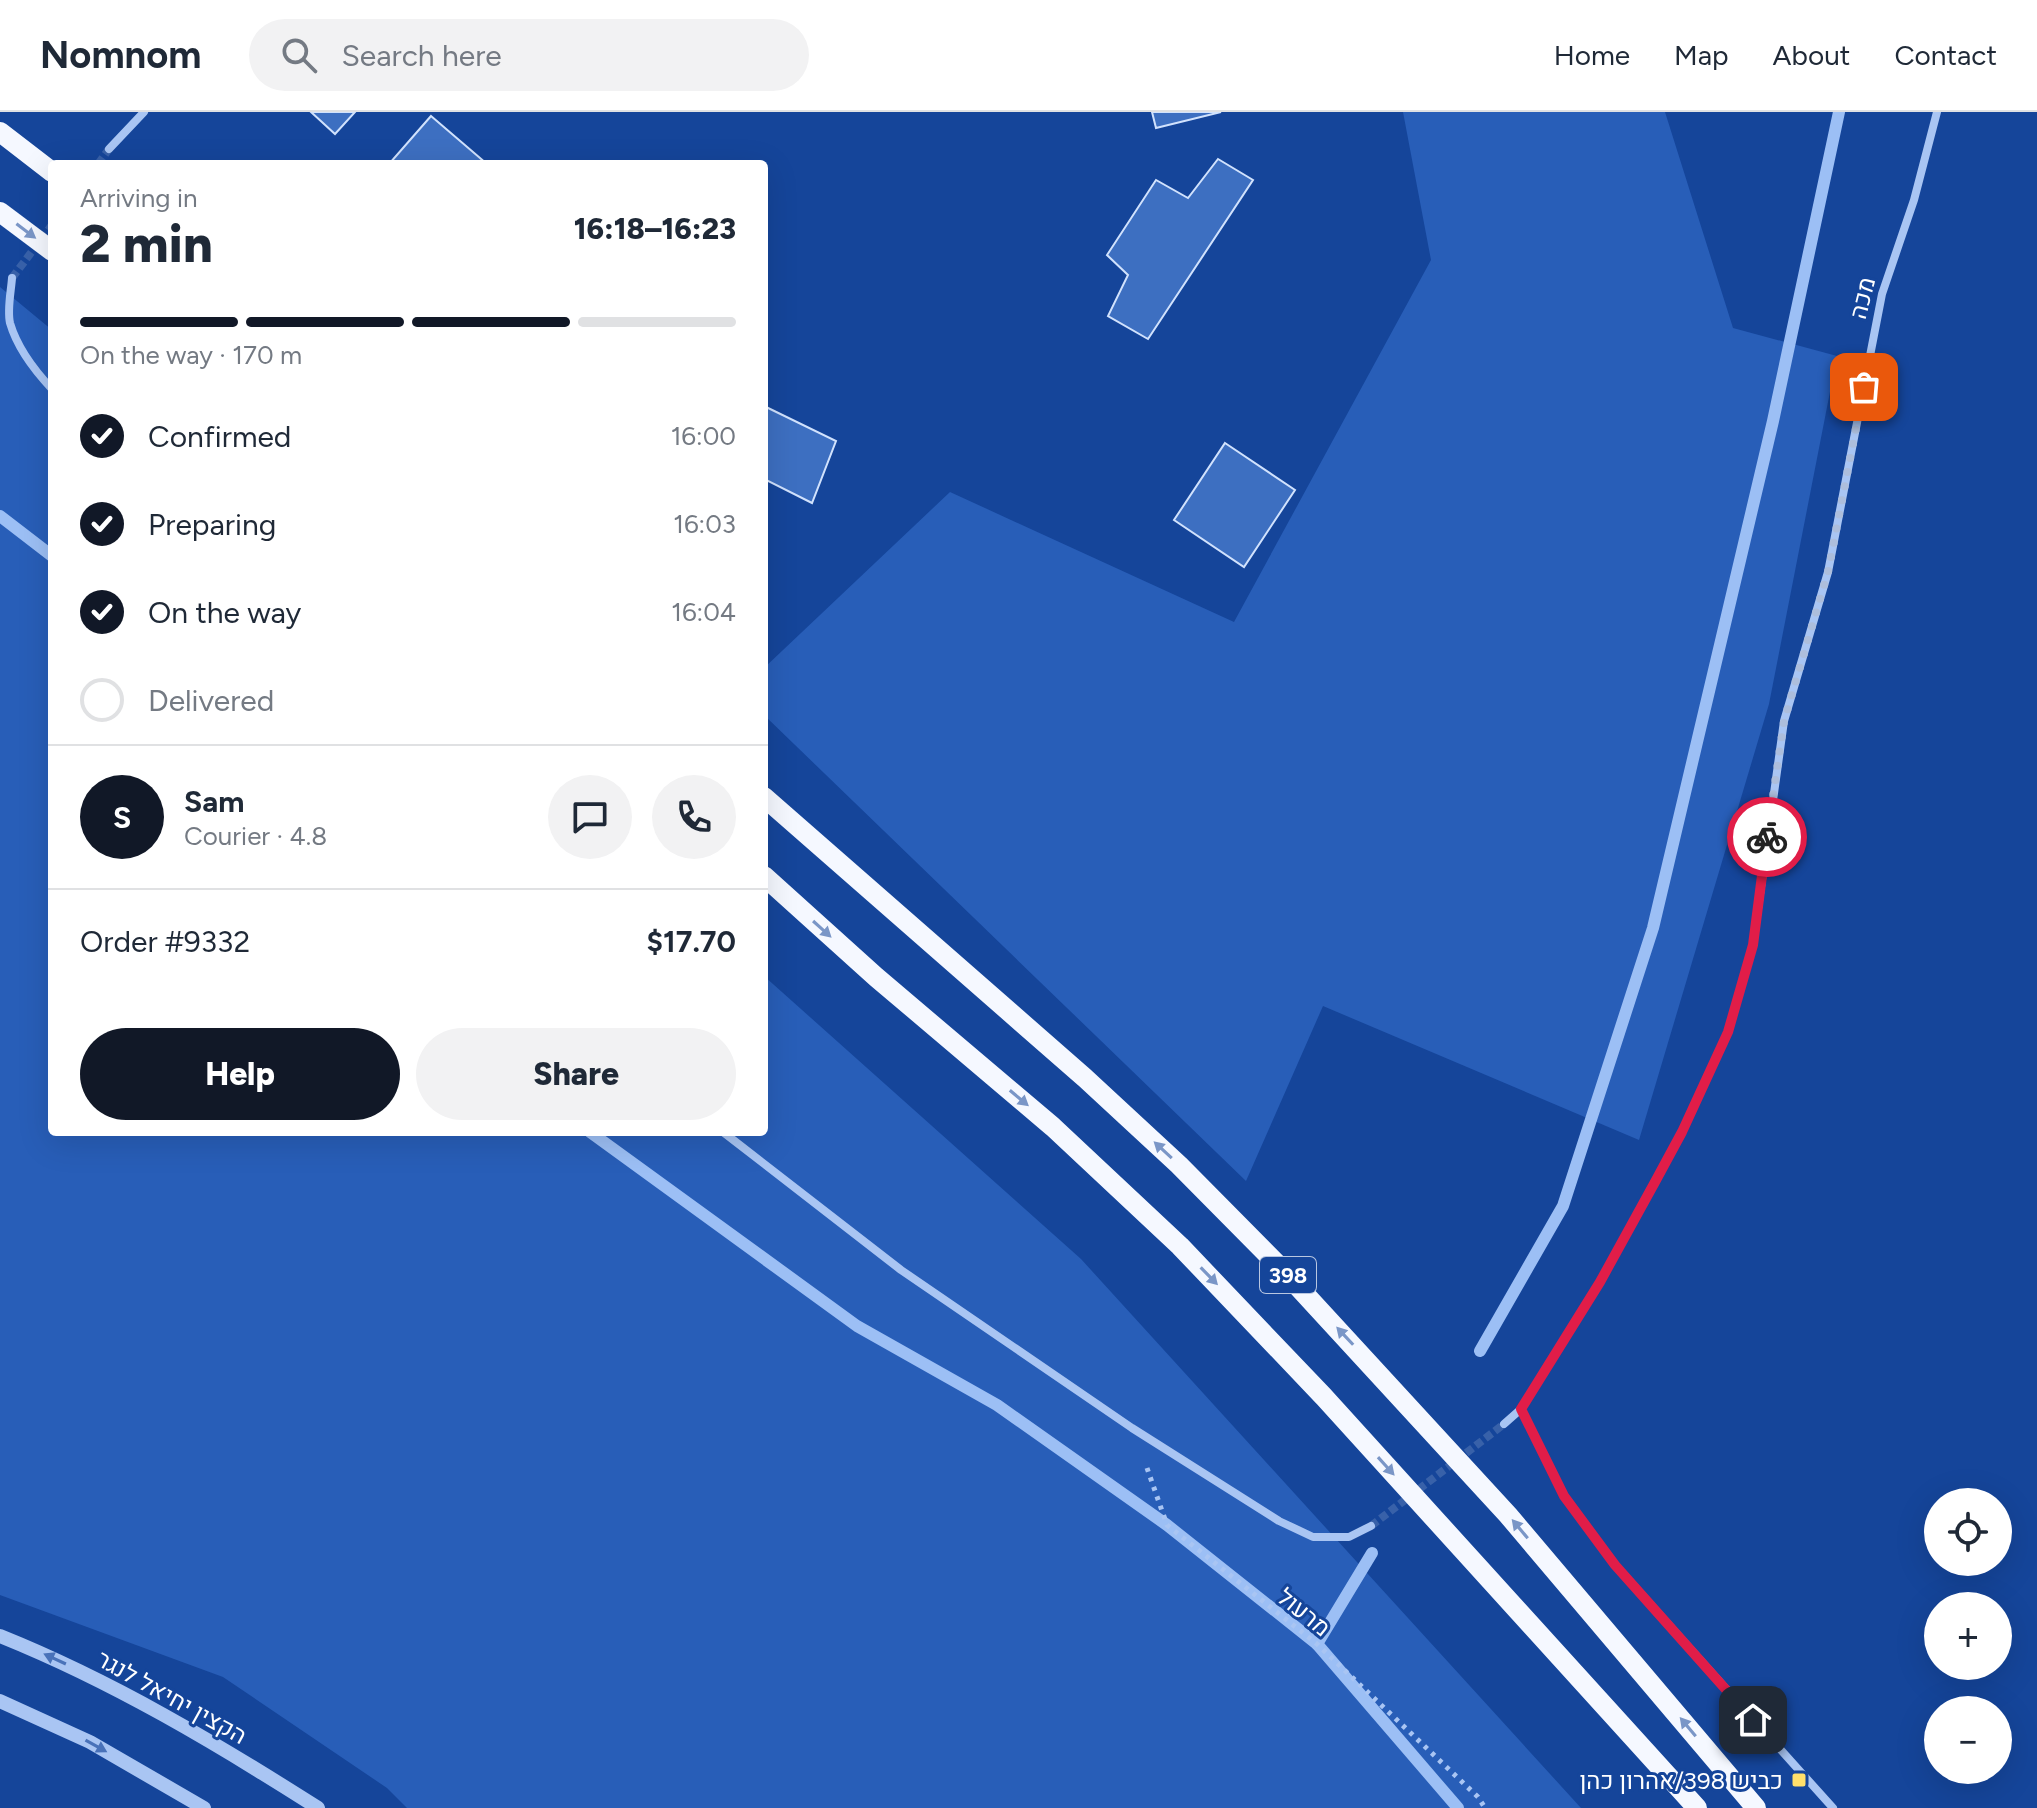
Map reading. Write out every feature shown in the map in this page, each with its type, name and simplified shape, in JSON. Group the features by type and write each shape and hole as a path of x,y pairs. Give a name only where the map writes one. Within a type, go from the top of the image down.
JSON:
{"main road":[{"path":"0,132 48,169"},
{"path":"0,212 48,248"},
{"name":"398","path":"768,801 1085,1078 1179,1165 1279,1266 1508,1515 1756,1808"},
{"name":"398","path":"768,880 866,969 1053,1127 1180,1246 1324,1397 1697,1808"}],"street":[{"path":"109,149 144,112"},
{"name":"מכה","path":"1504,1424 1521,1409 1600,1282 1675,1146 1728,1032 1753,945 1784,721 1828,572 1882,294 1914,200 1937,112"},
{"path":"12,278 9,321 21,347 48,385"},
{"path":"728,1136 901,1270 1132,1428 1279,1521 1313,1537 1349,1537 1371,1526"},
{"path":"1521,1409 1564,1496 1615,1565 1833,1808"},
{"name":"הקצין יחיאל לנגר","path":"0,1636 118,1689 318,1808"},
{"path":"0,1701 90,1742 204,1808"}],"path":[{"name":"מרעול","path":"1132,1428 1167,1525 1317,1644 1478,1797 1485,1808"}],"shaded area":[{"path":"1403,112 1665,112 1733,328 1837,356 1769,704 1639,1140 1323,1006 1246,1181 768,719 768,664 950,492 1234,622 1431,260"},
{"path":"0,287 48,327 48,1136 768,1136 768,980 1081,1259 1581,1808 407,1808 387,1788 223,1677 0,1595"}],"building":[{"path":"311,112 355,112 335,134"},
{"path":"1152,112 1221,112 1156,128"},
{"path":"431,116 482,160 392,160"},
{"path":"1218,159 1253,180 1148,339 1108,316 1128,275 1107,255 1156,180 1188,198"},
{"path":"768,408 836,441 812,503 768,481"},
{"path":"1225,443 1295,490 1244,567 1174,520"}],"waterway":[{"path":"1480,1351 1563,1206 1653,928 1773,421 1839,112"},
{"path":"0,516 48,553"},
{"path":"596,1136 857,1326 997,1405 1167,1525 1317,1644 1458,1808"},
{"path":"1317,1644 1372,1553"}],"tunnel":[{"path":"101,160 109,149"},
{"path":"12,278 48,230"},
{"path":"1371,1526 1504,1424"}],"way so far":[{"path":"1767,837 1784,721 1828,572 1864,387"}],"place":[{"name":"כביש 398/אהרון כהן","path":"1799,1780"}],"route":[{"path":"1753,1720 1615,1565 1564,1496 1521,1409 1600,1282 1655,1182 1728,1032 1753,945 1767,837"}]}
